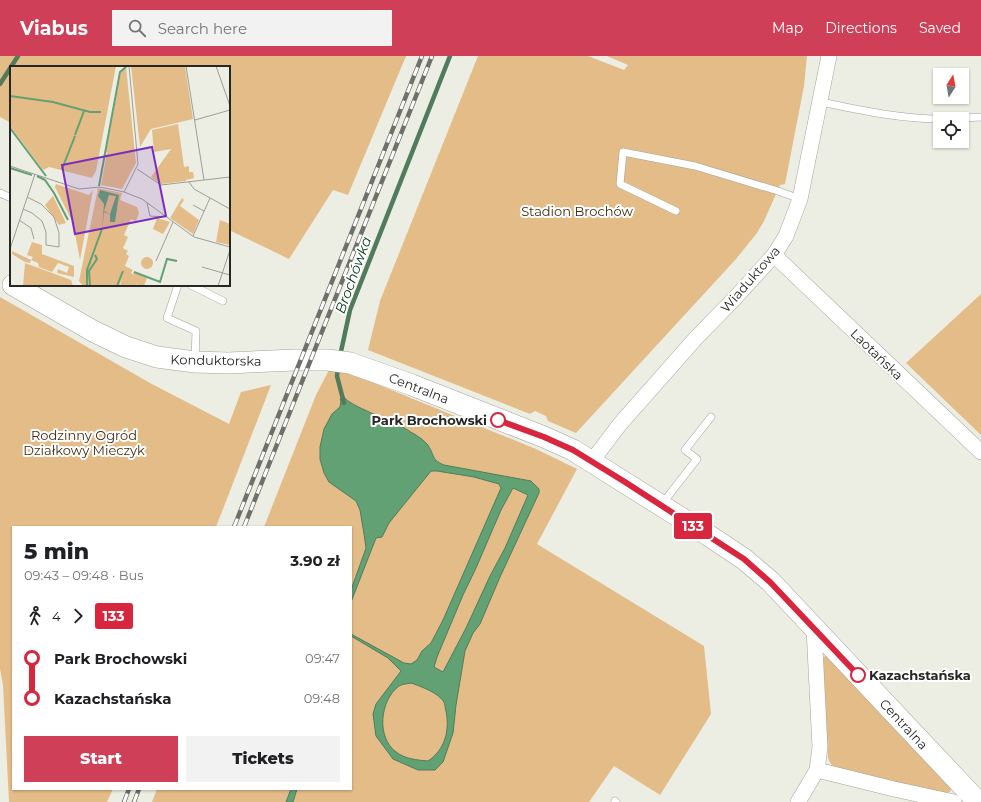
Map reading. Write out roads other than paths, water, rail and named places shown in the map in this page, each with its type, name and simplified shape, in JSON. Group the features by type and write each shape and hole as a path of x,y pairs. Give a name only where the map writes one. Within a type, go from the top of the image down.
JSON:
{"street":[{"name":"Wiaduktowa","path":"592,461 620,424 696,338 774,255 786,236 800,199 830,56"},
{"name":"Laotańska","path":"774,255 981,452"},
{"name":"Konduktorska","path":"0,277 10,283"},
{"name":"Konduktorska","path":"15,286 93,332 126,347 157,357 195,362 228,363 322,360"},
{"name":"Centralna","path":"322,360 350,363 412,385 573,450 744,559 770,582 978,802"},
{"path":"798,802 817,770 820,747 814,628"},
{"path":"817,770 894,790 954,802"}],"lane":[{"path":"821,102 901,117 933,119"},
{"path":"969,118 981,117"},
{"path":"676,211 620,184 623,152 695,166 800,199"},
{"path":"0,193 10,198"},
{"path":"178,286 167,318 196,331 195,362"},
{"path":"193,286 223,301"},
{"path":"661,505 697,459 685,450 710,417"}],"waterway":[{"path":"12,66 18,56"},
{"name":"Brochówka","path":"340,356 350,310 450,56"},
{"path":"0,84 10,68"},
{"name":"Brochówka","path":"338,367 337,376 344,403"}],"railway":[{"path":"234,526 422,56"},
{"path":"244,526 432,56"},
{"path":"124,802 129,790"},
{"path":"134,802 139,790"}],"place":[{"name":"Park Brochowski","path":"498,420"},
{"name":"Kazachstańska","path":"858,675"}],"park label":[{"name":"Stadion Brochów","path":"577,211"},
{"name":"Rodzinny Ogród Działkowy Mieczyk","path":"84,442"}]}
